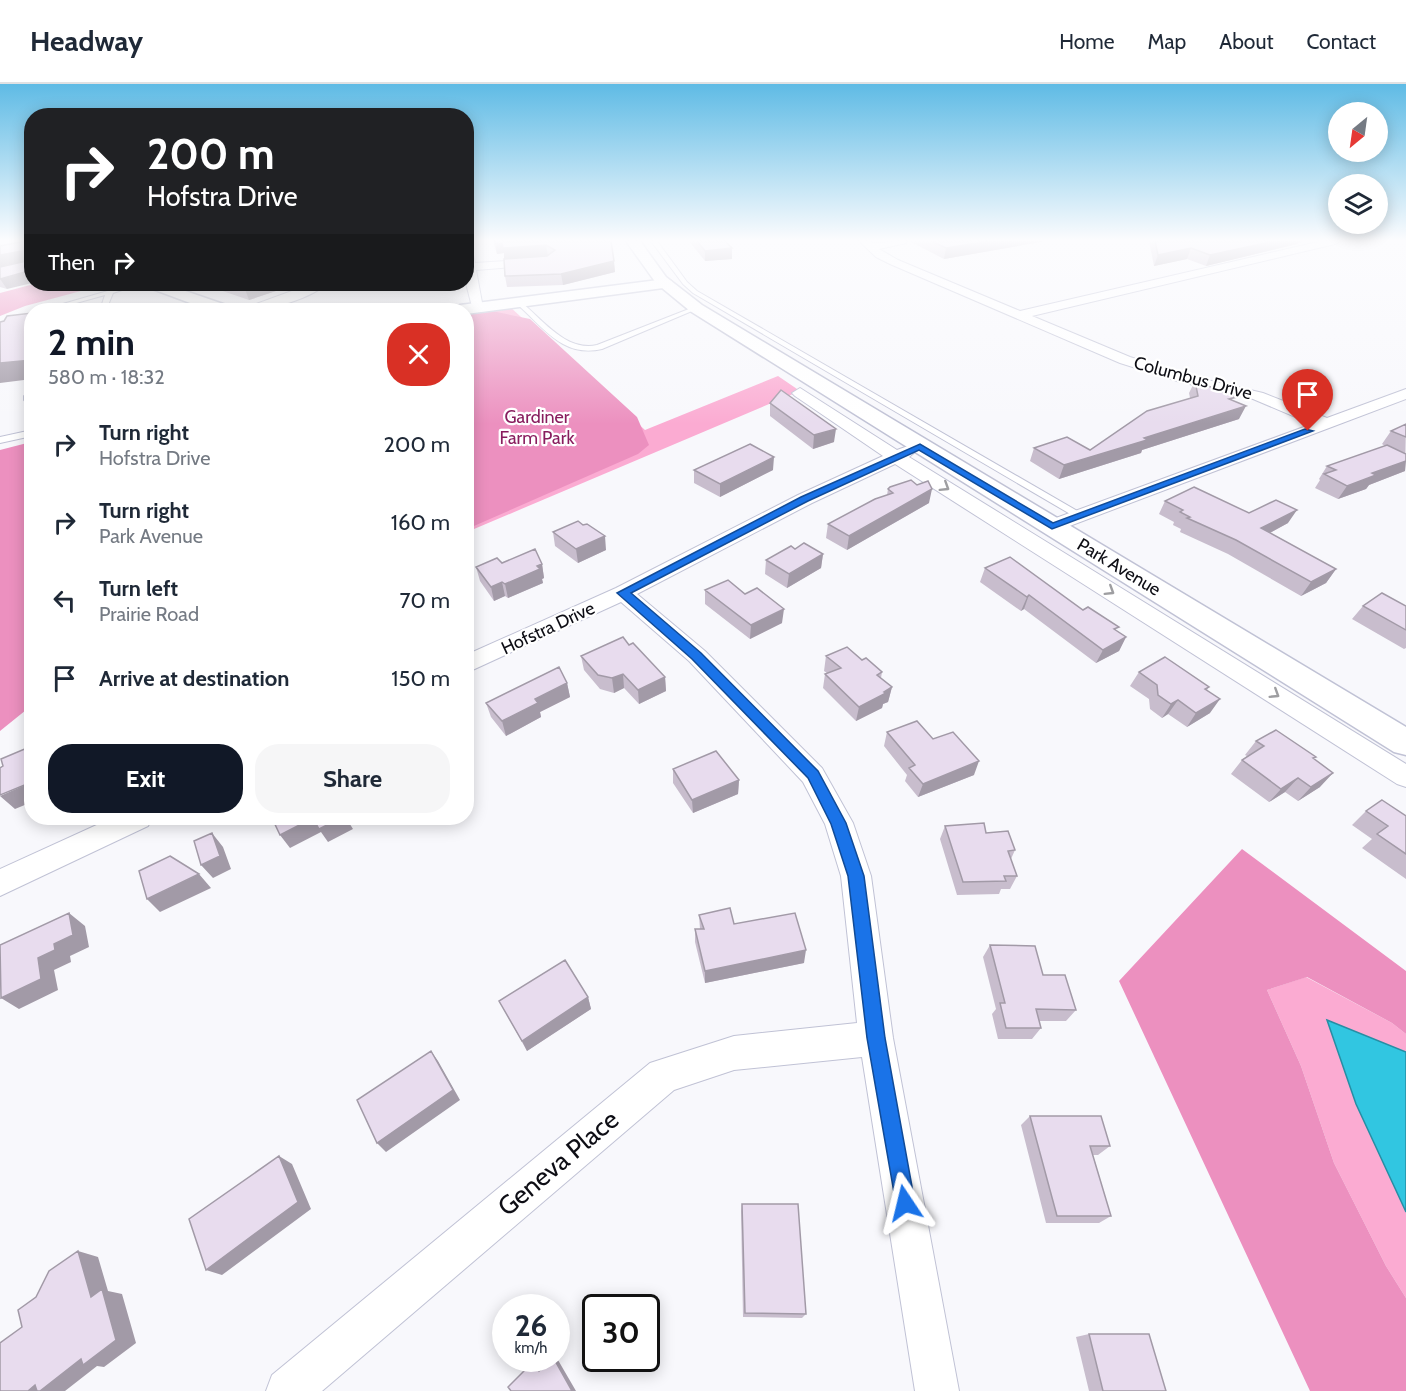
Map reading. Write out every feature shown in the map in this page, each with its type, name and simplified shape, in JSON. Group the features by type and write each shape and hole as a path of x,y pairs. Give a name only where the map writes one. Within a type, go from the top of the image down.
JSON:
{"main road":[{"path":"474,308 527,302"},
{"name":"Park Avenue","path":"688,302 1406,743"}],"street":[{"path":"476,302 477,308"},
{"name":"Columbus Drive","path":"988,302 1154,370 1258,396 1328,424"},
{"path":"1019,315 1075,302"},
{"path":"800,393 895,456 1406,777"},
{"path":"1052,526 1406,394"},
{"name":"Hofstra Drive","path":"474,661 623,593 895,456 920,446"},
{"path":"623,593 697,656 813,775 839,823 856,876 876,1038 938,1391"},
{"path":"0,883 123,825"},
{"name":"Geneva Place","path":"288,1391 663,1076 734,1053 876,1038"}],"lane":[{"path":"715,302 1081,516"},
{"path":"519,303 567,345 585,350 696,308"},
{"path":"0,440 24,436"}],"green space":[{"path":"0,302 40,302 24,303 24,306 0,316"},
{"name":"Gardiner Farm Park","path":"509,306 645,430 778,376 800,391 474,529 474,311"},
{"name":"Gardiner Farm Park","path":"487,310 530,319 637,417 649,445 638,454 474,526 474,313"},
{"path":"24,444 24,712 0,731 0,450"},
{"path":"1242,849 1406,971 1406,1034 1392,1023 1307,977 1267,990 1301,1066 1334,1163 1386,1266 1406,1298 1406,1391 1310,1391 1119,981"},
{"path":"1306,977 1392,1023 1406,1034 1406,1298 1386,1266 1334,1163 1301,1066 1267,990"}],"water":[{"path":"1327,1020 1406,1052 1406,1212 1356,1104"}],"building":[{"path":"24,314 24,361 0,363 0,322 4,321 7,316"},
{"path":"1195,381 1237,397 1229,399 1246,406 1144,438 1147,440 1064,465 1034,448 1067,437 1090,450 1147,411 1198,396"},
{"path":"781,390 836,429 814,435 770,403"},
{"path":"1406,424 1406,437 1391,431"},
{"path":"750,444 774,457 720,484 694,470"},
{"path":"1387,445 1406,454 1406,461 1372,473 1376,475 1347,486 1324,474 1336,470 1327,466"},
{"path":"911,480 917,485 928,481 932,489 849,536 828,524 875,499 893,493 888,489 890,487"},
{"path":"1194,487 1249,513 1276,500 1297,510 1261,528 1336,569 1311,582 1236,540 1187,518 1190,517 1180,512 1183,510 1165,501"},
{"path":"578,521 605,536 576,549 553,532"},
{"path":"804,543 823,554 789,574 766,560 791,546 795,549"},
{"path":"535,549 542,564 537,566 540,569 505,584 502,582 491,587 476,567 497,558 502,563"},
{"path":"1010,557 1083,610 1088,607 1119,627 1114,629 1126,637 1103,650 1029,595 1027,597 985,568"},
{"path":"728,580 745,594 757,588 784,609 751,625 705,590"},
{"path":"1382,593 1406,606 1406,630 1363,606"},
{"path":"623,637 629,645 633,643 665,677 638,690 623,674 612,678 598,675 581,656"},
{"path":"847,647 862,660 866,658 882,672 877,675 892,687 884,692 886,693 859,707 825,674 841,668 826,656"},
{"path":"1165,657 1209,687 1205,689 1220,699 1196,713 1178,700 1171,704 1158,695 1157,685 1139,672"},
{"path":"559,667 567,683 535,699 538,703 502,721 486,703"},
{"path":"917,721 933,739 953,732 979,761 923,784 909,768 915,765 887,732"},
{"path":"1276,730 1316,757 1313,758 1333,773 1311,787 1298,778 1281,789 1242,760 1264,746 1256,741"},
{"path":"24,749 24,785 0,795 0,768 3,766 1,759"},
{"path":"716,751 739,780 692,800 673,769"},
{"path":"1382,800 1406,816 1406,854 1377,834 1388,826 1366,811"},
{"path":"984,823 986,833 1008,831 1015,850 1008,851 1017,876 1004,876 1006,881 963,882 945,826"},
{"path":"275,825 299,825 280,835"},
{"path":"212,833 220,856 201,865 194,841"},
{"path":"170,856 199,874 147,899 139,871"},
{"path":"730,908 734,924 795,913 806,950 705,971 695,929 704,929 699,915"},
{"path":"69,913 73,935 54,944 55,950 38,958 41,979 1,998 0,945"},
{"path":"990,945 1035,946 1043,975 1065,975 1076,1010 1036,1009 1041,1028 1006,1028 1000,1003 1005,1003"},
{"path":"565,960 588,997 522,1041 499,1001"},
{"path":"431,1051 453,1090 377,1143 357,1100"},
{"path":"1030,1116 1101,1116 1110,1146 1090,1146 1111,1216 1057,1216"},
{"path":"279,1156 298,1202 206,1270 189,1219"},
{"path":"742,1204 798,1204 806,1314 745,1313"},
{"path":"78,1251 91,1297 102,1289 116,1340 83,1365 81,1359 40,1391 37,1391 35,1385 28,1391 0,1391 0,1343 22,1327 18,1310 36,1297 49,1271"},
{"path":"1089,1334 1149,1334 1166,1391 1103,1391"},
{"path":"523,1372 561,1372 572,1391 511,1391 508,1387"}],"route":[{"path":"905,1203 876,1038 856,876 839,823 813,775 697,656 623,593 805,499 920,446 1052,526 1308,431"}]}
